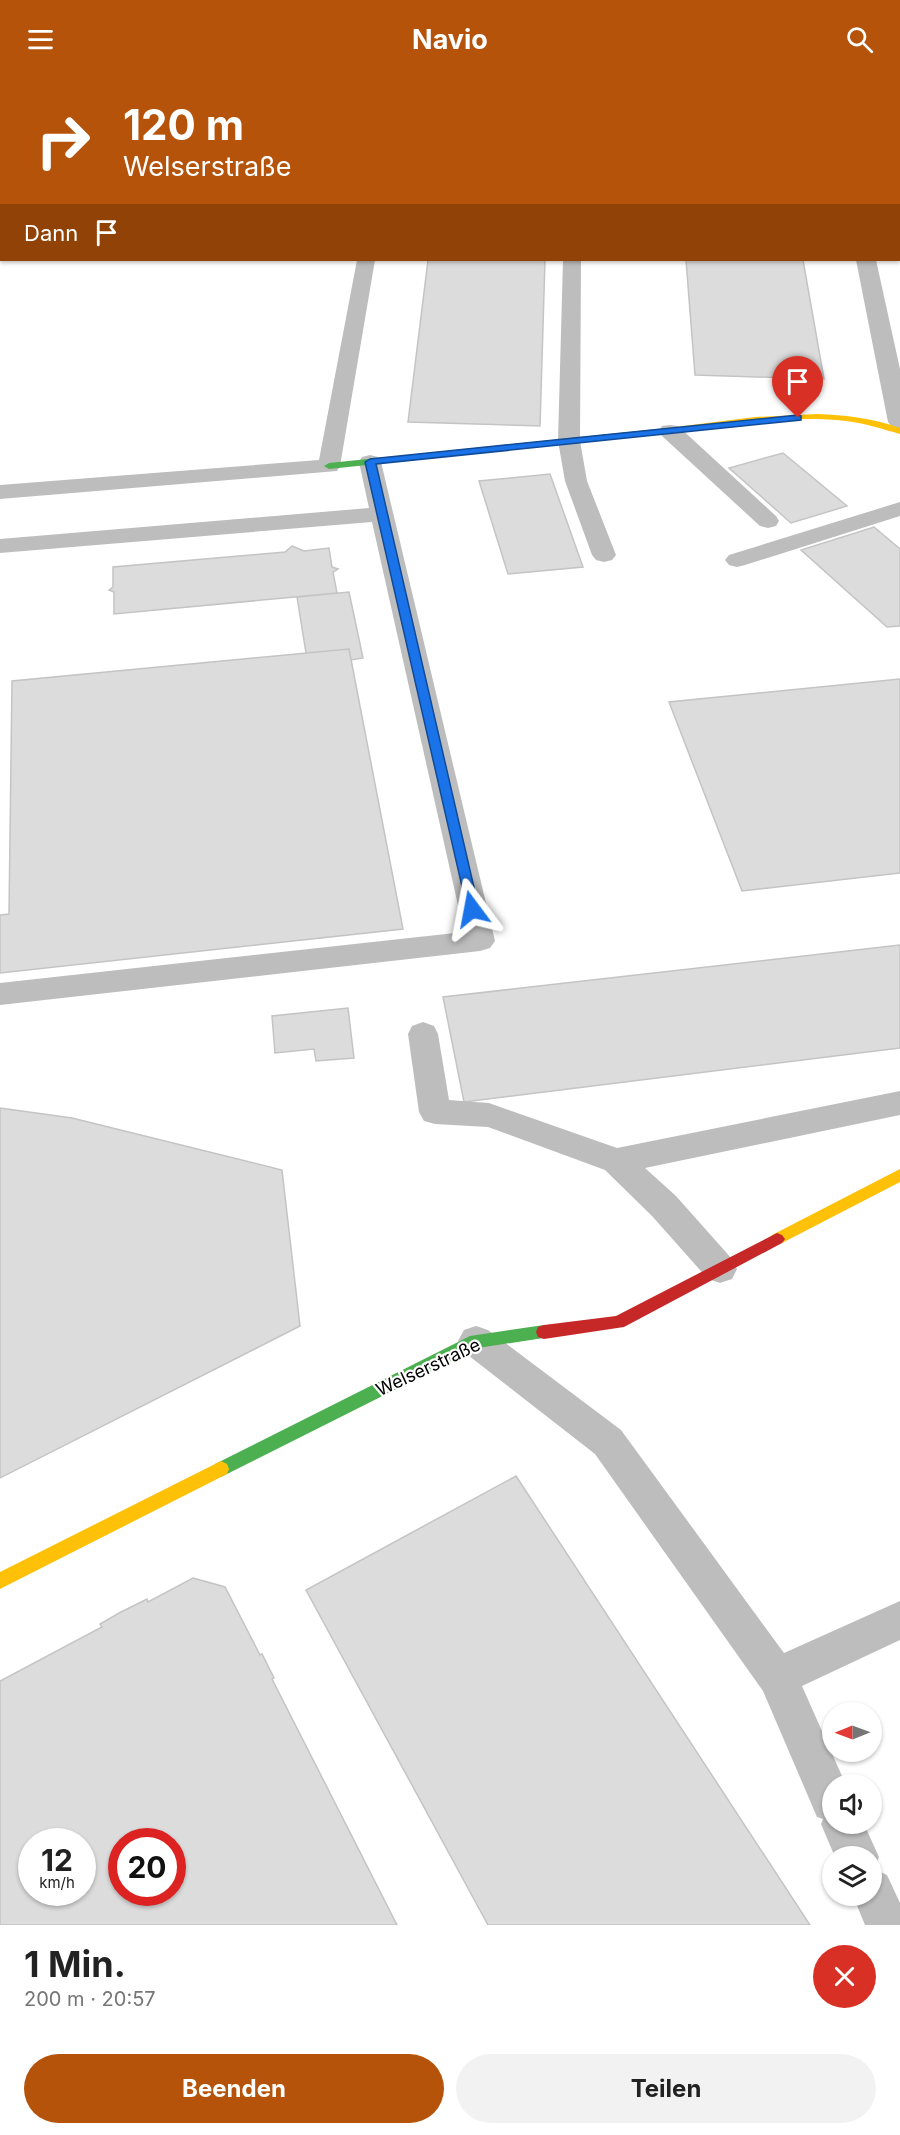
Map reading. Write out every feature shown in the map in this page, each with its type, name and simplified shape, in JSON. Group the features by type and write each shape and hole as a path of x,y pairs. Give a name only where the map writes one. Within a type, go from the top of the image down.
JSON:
{"main road":[{"path":"329,466 820,415 880,422 900,431"},
{"name":"Welserstraße","path":"0,1581 476,1341 618,1322 900,1176"}],"street":[{"path":"866,261 895,375 900,422"}],"lane":[{"path":"0,492 329,466 366,261"},
{"path":"572,261 568,441 576,481 604,555"},
{"path":"670,431 768,521"},
{"path":"0,994 480,941 370,462"},
{"path":"737,561 900,509"},
{"path":"0,546 382,514"},
{"path":"423,1034 435,1112 489,1115 616,1161 664,1206 720,1269"},
{"path":"616,1161 900,1103"},
{"path":"476,1341 608,1442 777,1677 822,1779"},
{"path":"777,1677 900,1620"},
{"path":"879,1906 887,1925"}],"building":[{"path":"428,261 545,261 540,426 408,422"},
{"path":"686,261 803,261 824,379 695,375"},
{"path":"783,453 847,506 791,523 729,468"},
{"path":"550,474 583,567 508,574 479,481"},
{"path":"874,527 900,549 900,626 887,627 801,550"},
{"path":"292,546 304,551 329,548 332,567 338,569 333,572 337,593 114,614 114,592 109,590 113,587 113,567 285,552"},
{"path":"349,592 363,658 351,660 349,649 306,653 297,597"},
{"path":"349,649 403,929 0,973 0,915 9,914 12,681"},
{"path":"900,679 900,873 742,891 669,702"},
{"path":"900,945 900,1048 464,1102 443,997"},
{"path":"348,1008 354,1058 316,1061 314,1049 275,1053 272,1016"},
{"path":"0,1108 72,1118 282,1170 300,1326 0,1478"},
{"path":"516,1476 810,1925 488,1925 306,1590"},
{"path":"193,1578 225,1587 260,1655 262,1654 274,1678 272,1679 397,1925 0,1925 0,1681 102,1627 100,1624 147,1599 148,1602"}],"traffic: fast":[{"path":"329,466 667,431"},
{"path":"221,1469 476,1341 544,1332"}],"traffic: slow":[{"path":"667,431 755,420 817,416 874,422 900,431"},
{"path":"777,1239 900,1175"},
{"path":"0,1581 221,1469"}],"traffic: jam":[{"path":"544,1332 618,1322 777,1239"}],"route":[{"path":"472,909 370,462 798,418"}]}
